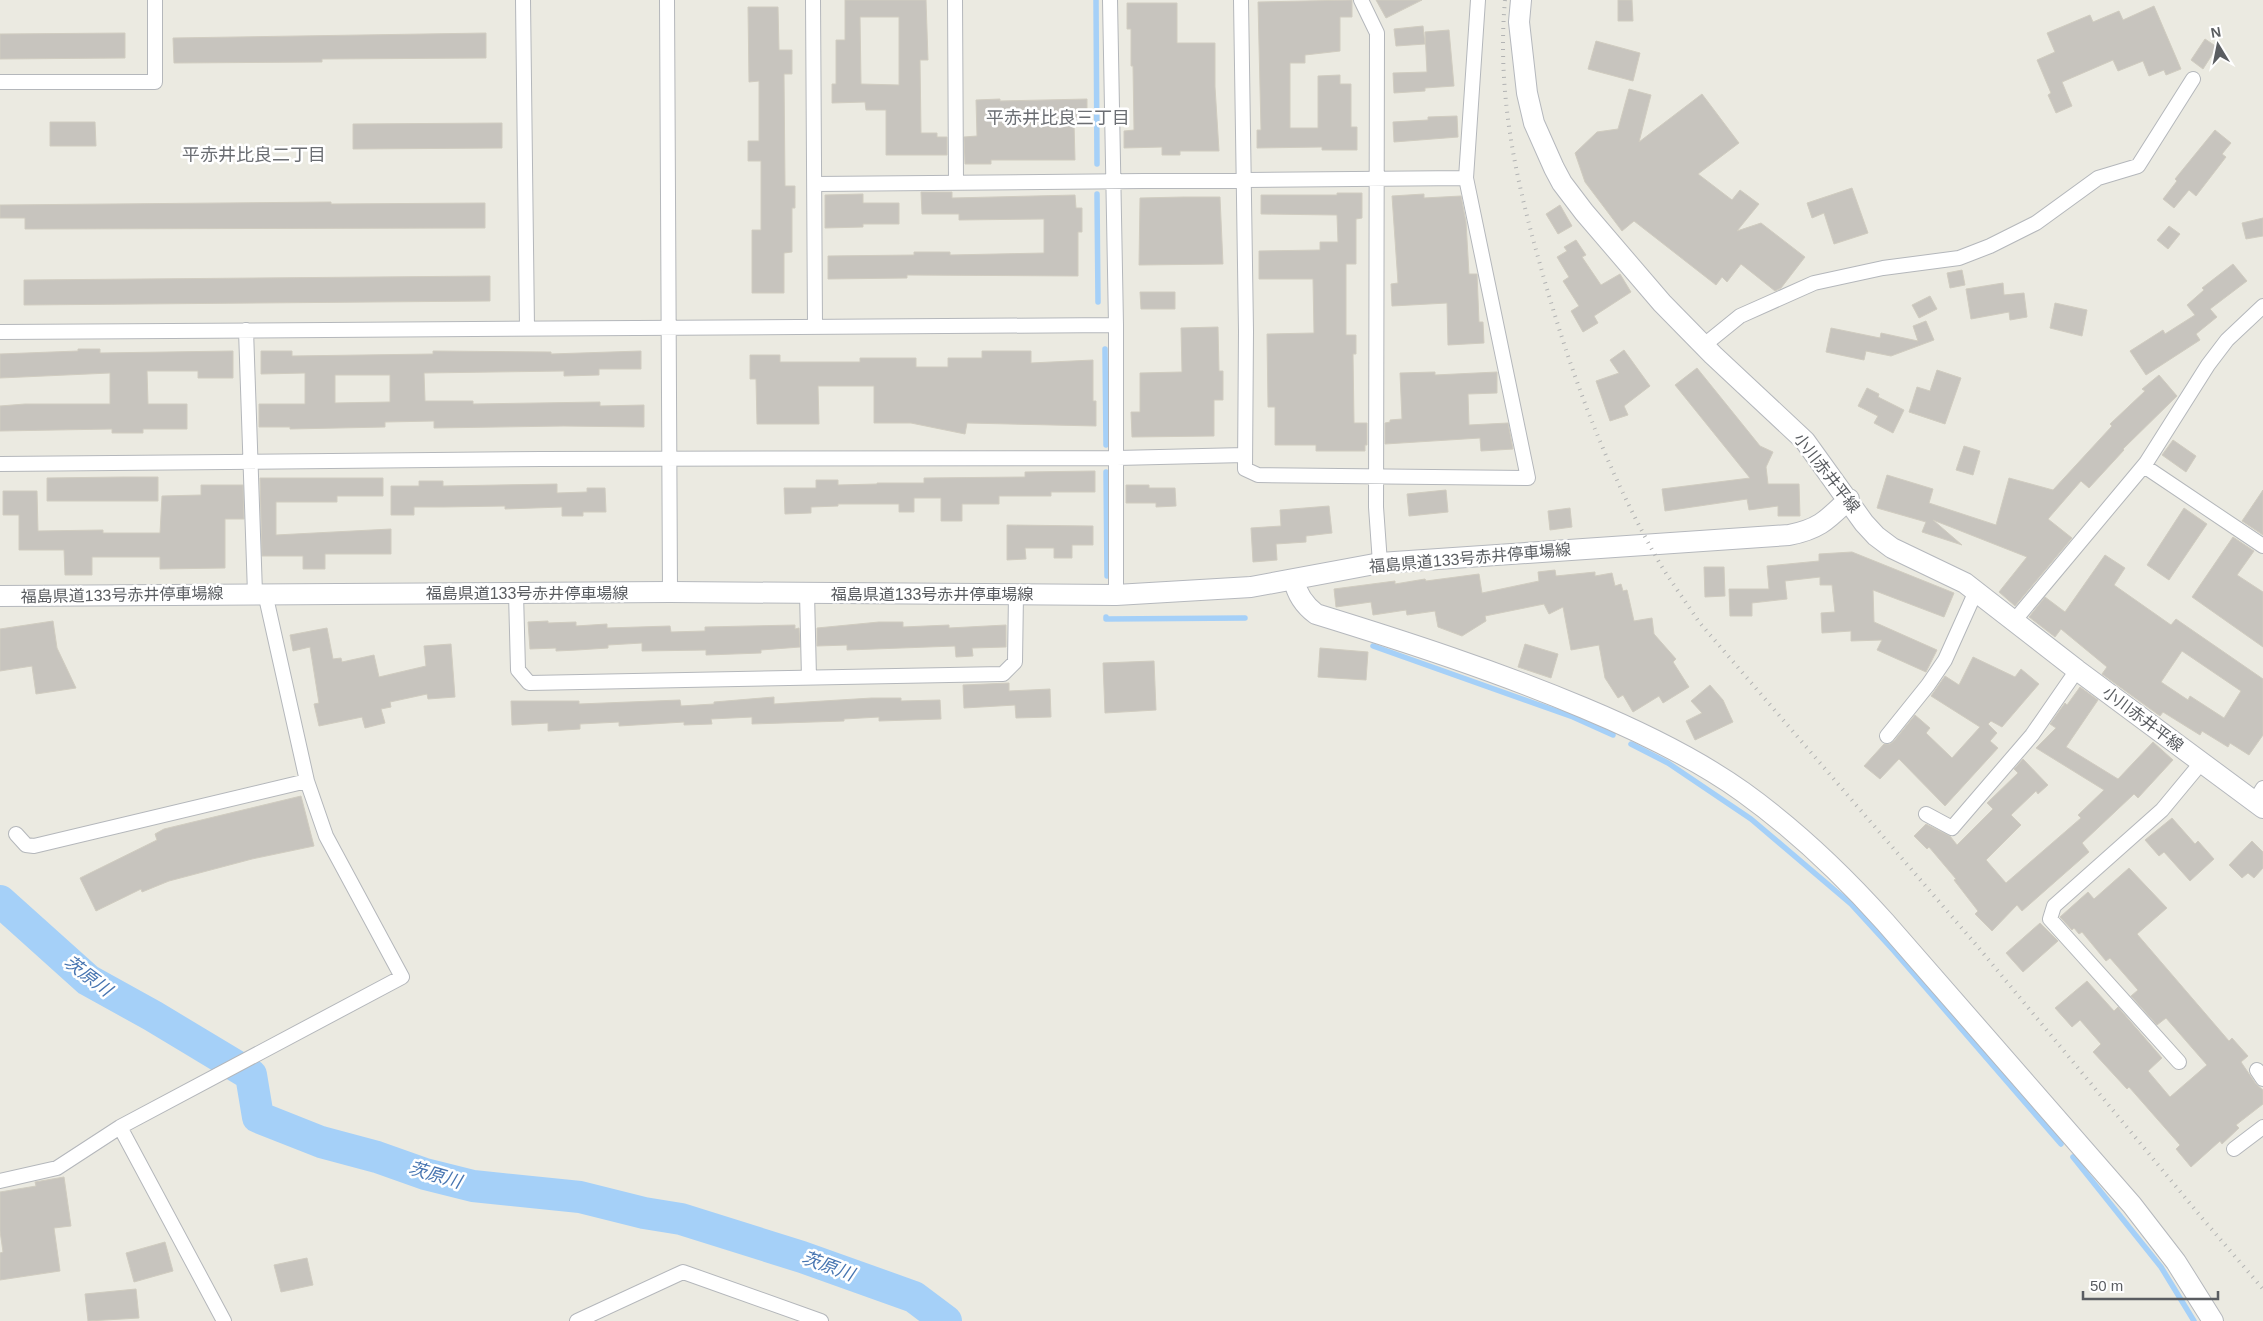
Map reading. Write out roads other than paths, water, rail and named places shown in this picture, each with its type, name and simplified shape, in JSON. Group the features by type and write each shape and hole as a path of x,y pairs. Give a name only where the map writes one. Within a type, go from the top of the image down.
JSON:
{"main road":[{"name":"小川赤井平線","path":"1521,0 1519,22 1527,93 1534,123 1562,184 1662,303 1703,346 1805,440 1876,536 1892,548 1955,577 1976,591 2201,763 2260,799"},
{"name":"福島県道133号赤井停車場線","path":"0,596 670,592 1116,595 1251,587 1380,564 1789,534 1803,532 1823,524 1849,499"},
{"path":"1294,580 1296,590 1307,607 1316,614 1473,664 1526,683 1621,723 1664,745 1744,792 1800,836 1856,890 1885,922 2132,1205 2176,1262 2213,1321"}],"street":[{"path":"0,82 155,82 155,0"},
{"path":"523,0 526,328"},
{"path":"667,0 670,592"},
{"path":"813,0 815,326"},
{"path":"955,0 956,182"},
{"path":"1110,0 1116,325 1116,595"},
{"path":"1241,0 1246,331 1245,469 1258,475 1528,478 1466,178 1478,0"},
{"path":"1361,0 1377,33 1376,476 1380,564"},
{"path":"1703,346 1740,316 1814,283 1883,268 1959,258 1990,246 2036,223 2098,178 2138,166 2193,79"},
{"path":"815,184 1466,178"},
{"path":"2014,621 2144,466 2208,365 2232,334 2262,310"},
{"path":"0,332 1116,325"},
{"path":"0,1181 57,1168 120,1127 402,977 326,836 307,781 260,593 251,462 246,330"},
{"path":"0,464 1117,458 1245,455"},
{"path":"2144,466 2263,546"},
{"path":"1887,736 1928,686 1945,660 1976,591"},
{"path":"516,593 518,670 529,683 1003,674 1015,662 1016,594"},
{"path":"807,593 809,678"},
{"path":"1926,814 1952,828 2032,736 2077,670"},
{"path":"2179,1062 2050,919 2054,906 2162,810 2201,763"},
{"path":"16,834 26,845 34,846 307,781"},
{"path":"120,1127 224,1321"},
{"path":"2234,1150 2263,1127"},
{"path":"577,1321 683,1272 822,1321"}],"waterway":[{"path":"1096,0 1097,164"},
{"path":"1097,194 1098,302"},
{"path":"1105,349 1106,445"},
{"path":"1106,472 1107,576"},
{"path":"1106,617 1106,619 1245,618"},
{"path":"1373,646 1573,717 1613,735"},
{"path":"1631,744 1668,763 1751,819 1851,904 2061,1144"},
{"name":"茨原川","path":"0,901 88,980 153,1016 251,1075 258,1117 321,1142 377,1157 425,1174 473,1186 580,1197 644,1213 681,1219 802,1257 914,1297 946,1321"},
{"path":"2073,1157 2161,1267 2194,1321"}],"railway":[{"path":"1505,0 1503,66 1506,98 1515,162 1529,225 1561,336 1589,413 1621,489 1659,562 1699,622 1978,947 2263,1289"}],"district":[{"name":"平赤井比良三丁目","path":"1058,118"},
{"name":"平赤井比良二丁目","path":"254,155"}]}
